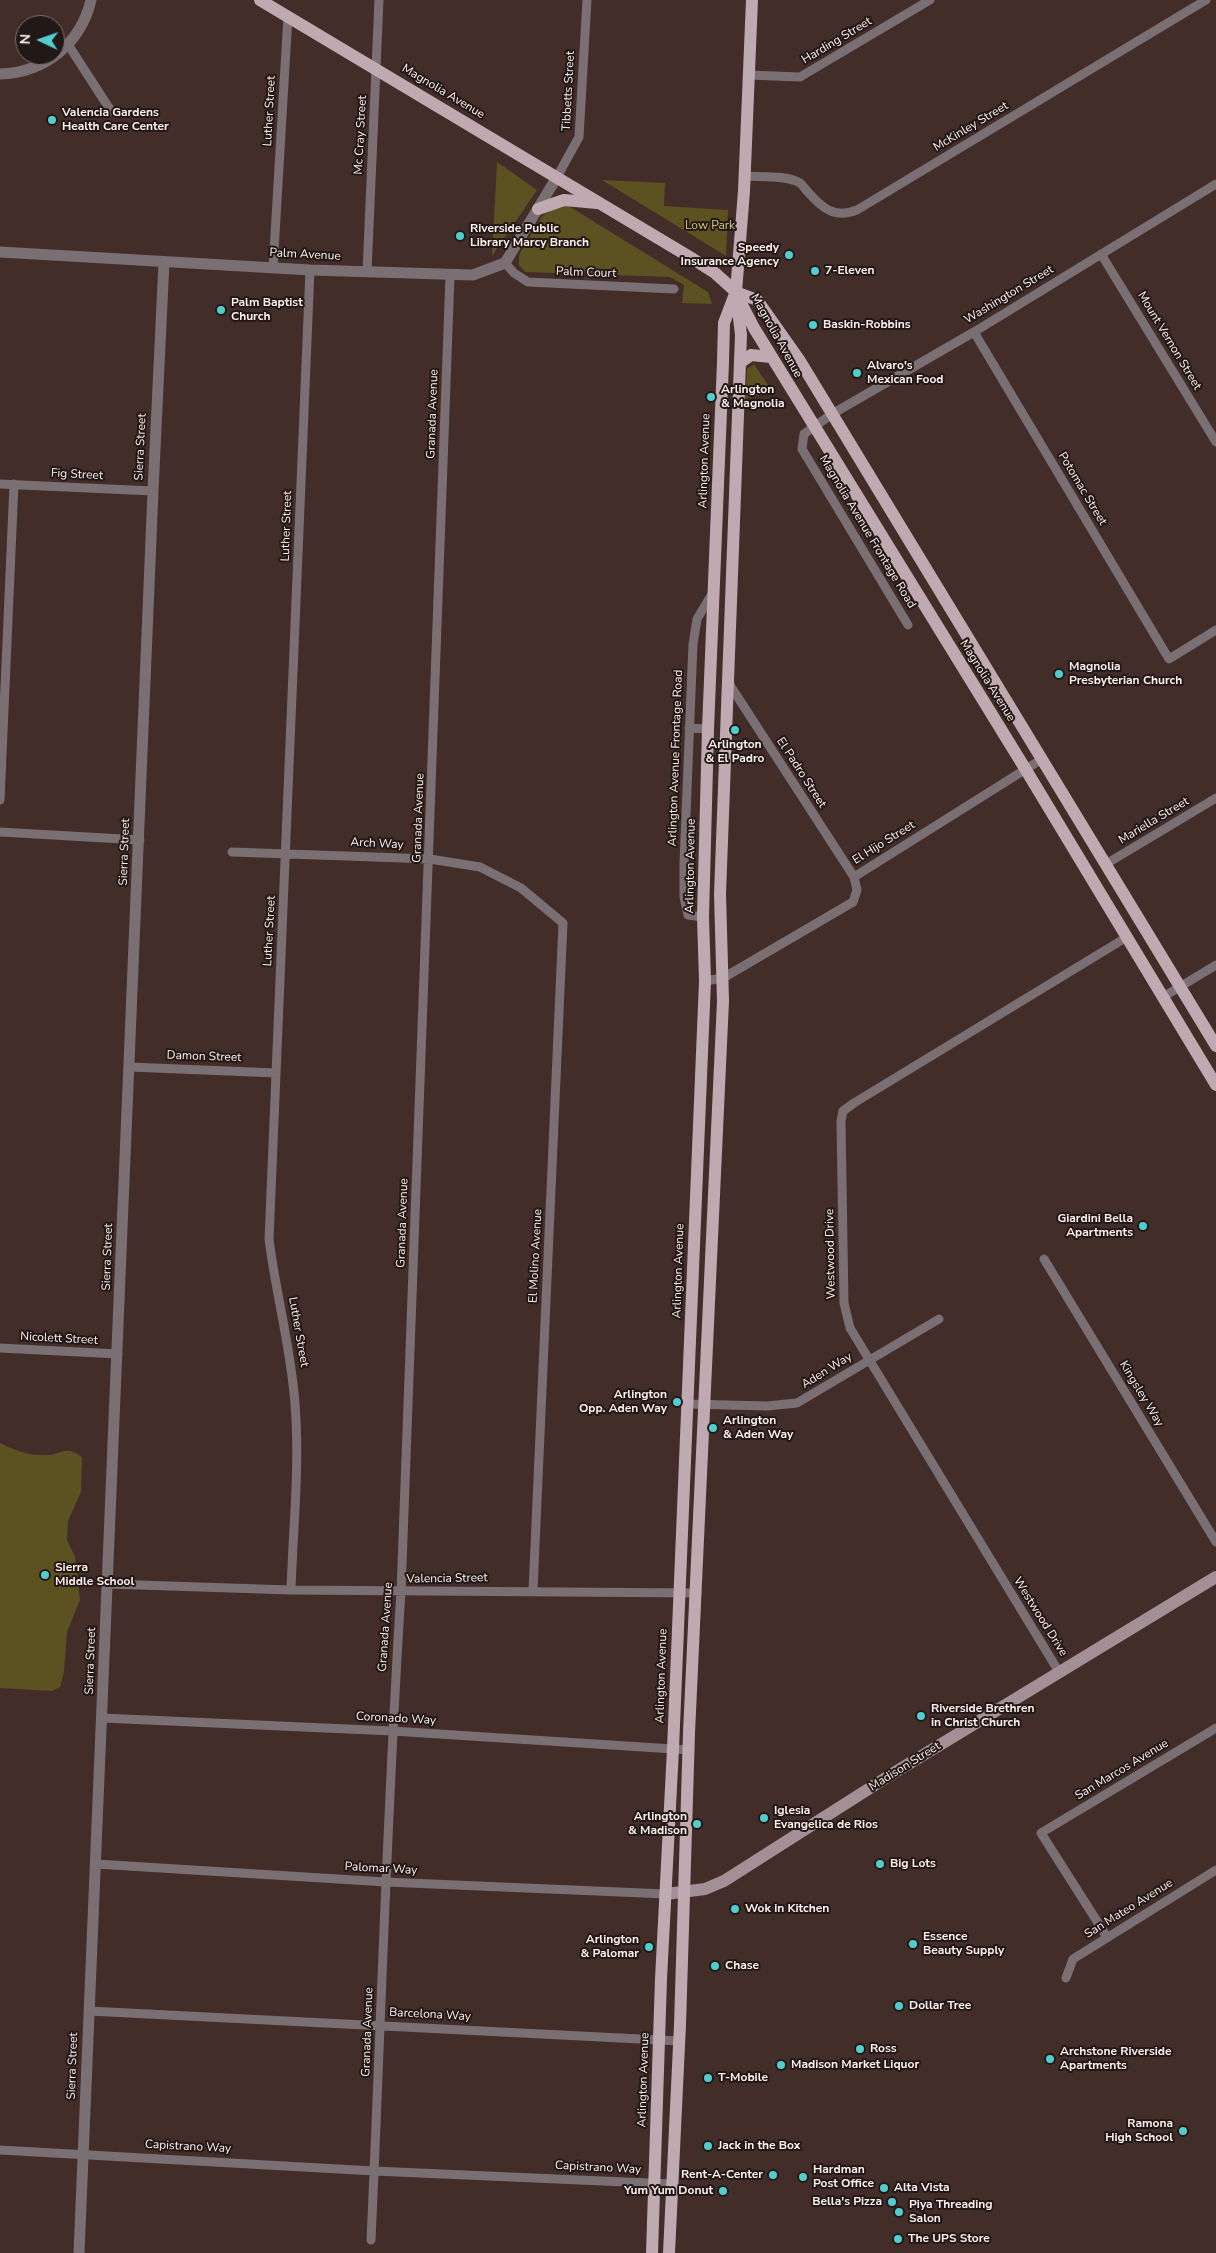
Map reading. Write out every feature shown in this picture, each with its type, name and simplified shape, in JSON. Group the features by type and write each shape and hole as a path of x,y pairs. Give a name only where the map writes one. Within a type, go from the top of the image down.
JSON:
{"main road":[{"name":"Magnolia Avenue","path":"260,0 693,259 715,273 736,292 757,300 800,361 1216,1046"},
{"name":"Arlington Avenue","path":"669,2253 723,978 720,894 741,335 736,292 745,176 752,0"},
{"path":"538,209 564,200 602,204"},
{"name":"Magnolia Avenue","path":"736,292 771,357 1026,770 1216,1085"},
{"name":"Arlington Avenue","path":"652,2253 678,1592 688,1404 705,981 703,917 708,729 724,323 736,292"},
{"path":"740,363 751,355 771,357"},
{"name":"Madison Street","path":"666,1894 705,1889 724,1881 1059,1672 1216,1577"}],"street":[{"path":"0,74 22,71 35,66 69,46 85,19 92,0"},
{"name":"Mc Cray Street","path":"368,272 380,0"},
{"name":"Tibbetts Street","path":"557,177 579,137 587,0"},
{"name":"Harding Street","path":"749,75 800,77 930,0"},
{"name":"McKinley Street","path":"745,176 790,179 800,183 824,209 834,214 848,214 1206,0"},
{"name":"Luther Street","path":"273,268 288,16"},
{"path":"69,46 111,111"},
{"path":"505,263 557,177"},
{"name":"Washington Street","path":"814,427 832,414 974,332 1216,184"},
{"name":"Palm Avenue","path":"0,252 450,276 473,275 505,263"},
{"name":"Mount Vernon Street","path":"1101,254 1216,442"},
{"name":"Sierra Street","path":"79,2253 164,262"},
{"name":"Palm Court","path":"505,263 514,273 528,282 674,288"},
{"name":"Luther Street","path":"291,1590 297,1442 295,1404 290,1359 269,1239 310,270"},
{"name":"Granada Avenue","path":"374,2171 382,2025 392,1731 401,1592 430,859 450,276"},
{"name":"Potomac Street","path":"974,332 1169,658 1216,630"},
{"name":"Magnolia Avenue Frontage Road","path":"814,427 804,434 802,449 908,625"},
{"name":"Fig Street","path":"0,484 153,492"},
{"path":"0,800 14,484"},
{"name":"Arlington Avenue Frontage Road","path":"703,917 688,915 684,898 689,728 693,644 697,619 713,592"},
{"name":"El Padro Street","path":"728,682 854,877"},
{"path":"689,728 708,729"},
{"name":"El Hijo Street","path":"705,981 723,978 852,902 857,890 854,877 1042,759"},
{"name":"Mariella Street","path":"1106,864 1216,798"},
{"path":"0,832 140,840"},
{"name":"Arch Way","path":"232,852 286,852 430,859 480,867 520,888 563,923"},
{"name":"El Molino Avenue","path":"533,1590 563,923"},
{"name":"Westwood Drive","path":"1059,1672 850,1328 844,1303 841,1121 843,1111 1127,937"},
{"path":"1162,997 1216,964"},
{"name":"Damon Street","path":"130,1067 276,1072"},
{"name":"Kingsley Way","path":"1044,1258 1216,1542"},
{"name":"Aden Way","path":"688,1404 768,1406 798,1403 939,1318"},
{"name":"Nicolett Street","path":"0,1348 118,1354"},
{"name":"Valencia Street","path":"108,1584 401,1592 533,1590 697,1593"},
{"name":"Coronado Way","path":"102,1718 392,1731 689,1750"},
{"name":"San Marcos Avenue","path":"1107,1937 1041,1833 1216,1728"},
{"name":"Palomar Way","path":"96,1864 386,1882 666,1894"},
{"name":"San Mateo Avenue","path":"1066,1978 1074,1959 1216,1870"},
{"name":"Barcelona Way","path":"90,2011 679,2041"},
{"name":"Capistrano Way","path":"0,2150 374,2171 671,2184"},
{"path":"371,2240 374,2171"}],"green space":[{"path":"497,162 537,190 492,256"},
{"name":"Low Park","path":"602,180 665,183 664,206 728,210 726,256"},
{"path":"567,205 708,292 712,304 682,303 684,285 670,277 525,272 519,265 519,255 542,216 556,207"},
{"path":"754,364 770,388 769,392 745,399 747,369"},
{"name":"Sierra Middle School","path":"0,1443 33,1455 51,1455 63,1451 71,1451 82,1457 81,1492 68,1521 67,1540 75,1557 80,1600 67,1632 64,1672 60,1687 52,1691 0,1688"}],"place":[{"name":"Valencia Gardens Health Care Center","path":"52,120"},
{"name":"Riverside Public Library Marcy Branch","path":"460,236"},
{"name":"Speedy Insurance Agency","path":"789,255"},
{"name":"7-Eleven","path":"815,271"},
{"name":"Palm Baptist Church","path":"221,310"},
{"name":"Baskin-Robbins","path":"813,325"},
{"name":"Alvaro's Mexican Food","path":"857,373"},
{"name":"Arlington & Magnolia","path":"711,397"},
{"name":"Magnolia Presbyterian Church","path":"1059,674"},
{"name":"Arlington & El Padro","path":"735,730"},
{"name":"Giardini Bella Apartments","path":"1143,1226"},
{"name":"Arlington Opp. Aden Way","path":"677,1402"},
{"name":"Arlington & Aden Way","path":"713,1428"},
{"name":"Sierra Middle School","path":"45,1575"},
{"name":"Riverside Brethren in Christ Church","path":"921,1716"},
{"name":"Iglesia Evangelica de Rios","path":"764,1818"},
{"name":"Arlington & Madison","path":"697,1824"},
{"name":"Big Lots","path":"880,1864"},
{"name":"Wok in Kitchen","path":"735,1909"},
{"name":"Essence Beauty Supply","path":"913,1944"},
{"name":"Arlington & Palomar","path":"649,1947"},
{"name":"Chase","path":"715,1966"},
{"name":"Dollar Tree","path":"899,2006"},
{"name":"Ross","path":"860,2049"},
{"name":"Archstone Riverside Apartments","path":"1050,2059"},
{"name":"Madison Market Liquor","path":"781,2065"},
{"name":"T-Mobile","path":"708,2078"},
{"name":"Ramona High School","path":"1183,2131"},
{"name":"Jack in the Box","path":"708,2146"},
{"name":"Rent-A-Center","path":"773,2175"},
{"name":"Hardman Post Office","path":"803,2177"},
{"name":"Alta Vista","path":"884,2188"},
{"name":"Yum Yum Donut","path":"723,2191"},
{"name":"Bella's Pizza","path":"892,2202"},
{"name":"Piya Threading Salon","path":"899,2212"},
{"name":"The UPS Store","path":"898,2239"}]}
